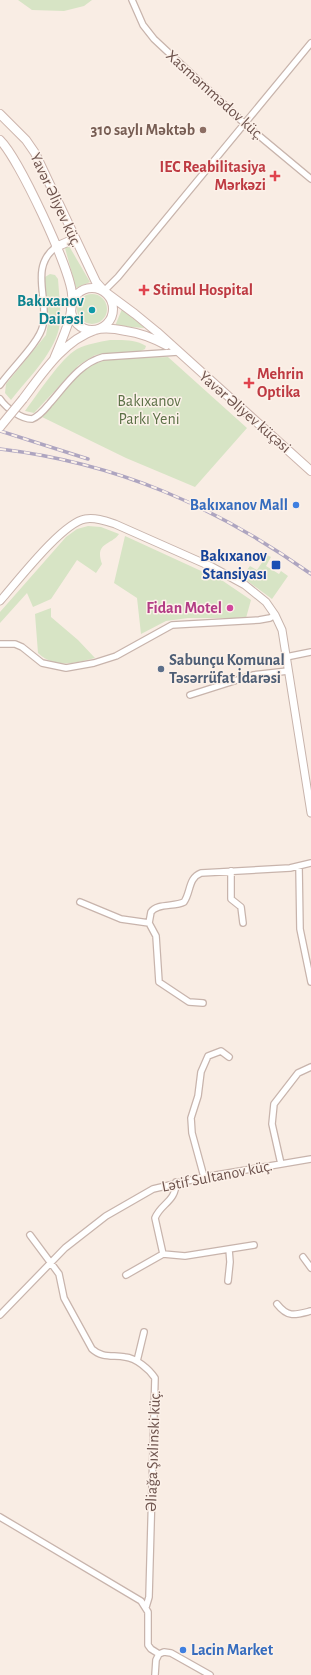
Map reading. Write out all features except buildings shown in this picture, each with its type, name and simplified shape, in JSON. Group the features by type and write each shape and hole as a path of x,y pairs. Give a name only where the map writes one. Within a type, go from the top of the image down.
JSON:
{"main road":[{"name":"Yavər Əliyev küç.","path":"0,114 26,140 35,153 74,239 92,274 104,291"},
{"name":"Yavər Əliyev küç.","path":"0,140 16,161 56,247 72,289 72,305"},
{"path":"56,247 74,239"},
{"path":"54,359 76,296 84,290 94,288 104,291 135,314 178,352"},
{"path":"0,427 54,359 78,339 107,323 113,313 111,301 104,291"},
{"path":"72,305 74,318 78,324 83,327 112,329 142,334 178,352"},
{"name":"Yavər Əliyev küçəsi","path":"178,352 311,471"}],"street":[{"name":"Xasməmmədov küç.","path":"132,0 143,25 154,39 245,124 311,179"},
{"path":"104,291 118,277 311,42"},
{"path":"0,385 41,332 44,318 41,276 47,256 56,247"},
{"path":"1,403 21,417 32,419 41,413 79,370 95,359 103,357 178,352"},
{"path":"0,601 68,528 80,520 94,519 115,524 228,575 263,599 275,614 282,630 311,812"},
{"path":"0,644 15,644 22,647 42,662 66,668 94,663 116,656 172,626 259,620 270,618 275,614"},
{"path":"286,657 311,652"},
{"path":"190,695 254,675 288,671"},
{"path":"203,1002 189,1002 159,982 156,936 149,922 153,909 177,905 184,902 195,876 202,873 299,867 311,864"},
{"path":"299,867 300,929 311,982"},
{"path":"231,871 232,899 241,907 243,922"},
{"path":"80,902 121,919 149,922"},
{"path":"204,1177 191,1125 199,1078 208,1056 221,1051 228,1057"},
{"path":"281,1164 272,1124 274,1104 298,1073 311,1067"},
{"name":"Lətif Sultanov küç.","path":"0,1314 65,1248 119,1208 153,1189 176,1182 311,1159"},
{"path":"163,1254 155,1218 174,1194 176,1182"},
{"name":"Əliağa Şıxlinski küç.","path":"30,1235 59,1274 64,1298 92,1349 98,1354 127,1357 137,1361 153,1374 156,1382 149,1597 146,1607 148,1616 147,1642 151,1649 159,1654"},
{"path":"126,1275 154,1261 163,1254 185,1256 254,1245"},
{"path":"228,1281 230,1262 229,1249"},
{"path":"303,1257 311,1268"},
{"path":"277,1304 283,1311 292,1315 311,1311"},
{"path":"137,1361 144,1332"},
{"path":"0,1518 138,1599 146,1607"},
{"path":"155,1675 156,1660 159,1654 164,1652 171,1653 210,1675"}],"green space":[{"path":"18,0 92,0 84,6 64,11 32,10"},
{"path":"69,246 90,282 76,288 65,248"},
{"path":"50,274 55,275 58,279 60,323 57,334 41,364 11,400 5,393 6,384 46,335 49,318 44,281 45,277"},
{"name":"Bakıxanov Dairəsi","path":"92,294 103,298 107,309 103,320 92,324 81,320 77,309 81,298"},
{"path":"122,309 145,328 115,326"},
{"path":"110,340 133,341 146,346 145,349 141,351 95,355 79,365 34,413 25,411 70,354 77,349 93,343"},
{"name":"Bakıxanov Parkı Yeni","path":"168,357 247,428 195,487 126,458 42,417 64,390 82,372 97,363 117,358"},
{"path":"88,526 101,527 119,534 102,548 100,557 102,564 96,573 77,560 51,599 33,607 27,593 0,623 0,612 66,537 77,529"},
{"path":"125,536 223,581 251,600 246,618 188,618 166,621 141,634 137,598 114,583"},
{"path":"267,555 271,557 266,566 279,574 281,571 288,576 272,599 242,577 250,566 257,570"},
{"path":"51,608 51,617 78,640 95,658 80,662 58,663 44,658 38,653 35,614"}],"railway":[{"path":"0,431 88,459"},
{"path":"0,449 84,465 125,477 163,491 201,508 238,528 311,574"}],"place":[{"name":"310 saylı Məktəb","path":"203,130"},
{"name":"IEC Reabilitasiya Mərkəzi","path":"275,176"},
{"name":"Stimul Hospital","path":"144,290"},
{"name":"Bakıxanov Dairəsi","path":"92,310"},
{"name":"Mehrin Optika","path":"249,383"},
{"name":"Bakıxanov Mall","path":"296,505"},
{"name":"Bakıxanov Stansiyası","path":"276,565"},
{"name":"Fidan Motel","path":"230,608"},
{"name":"Sabunçu Komunal Təsərrüfat İdarəsi","path":"161,669"},
{"name":"Lacin Market","path":"183,1650"}]}
